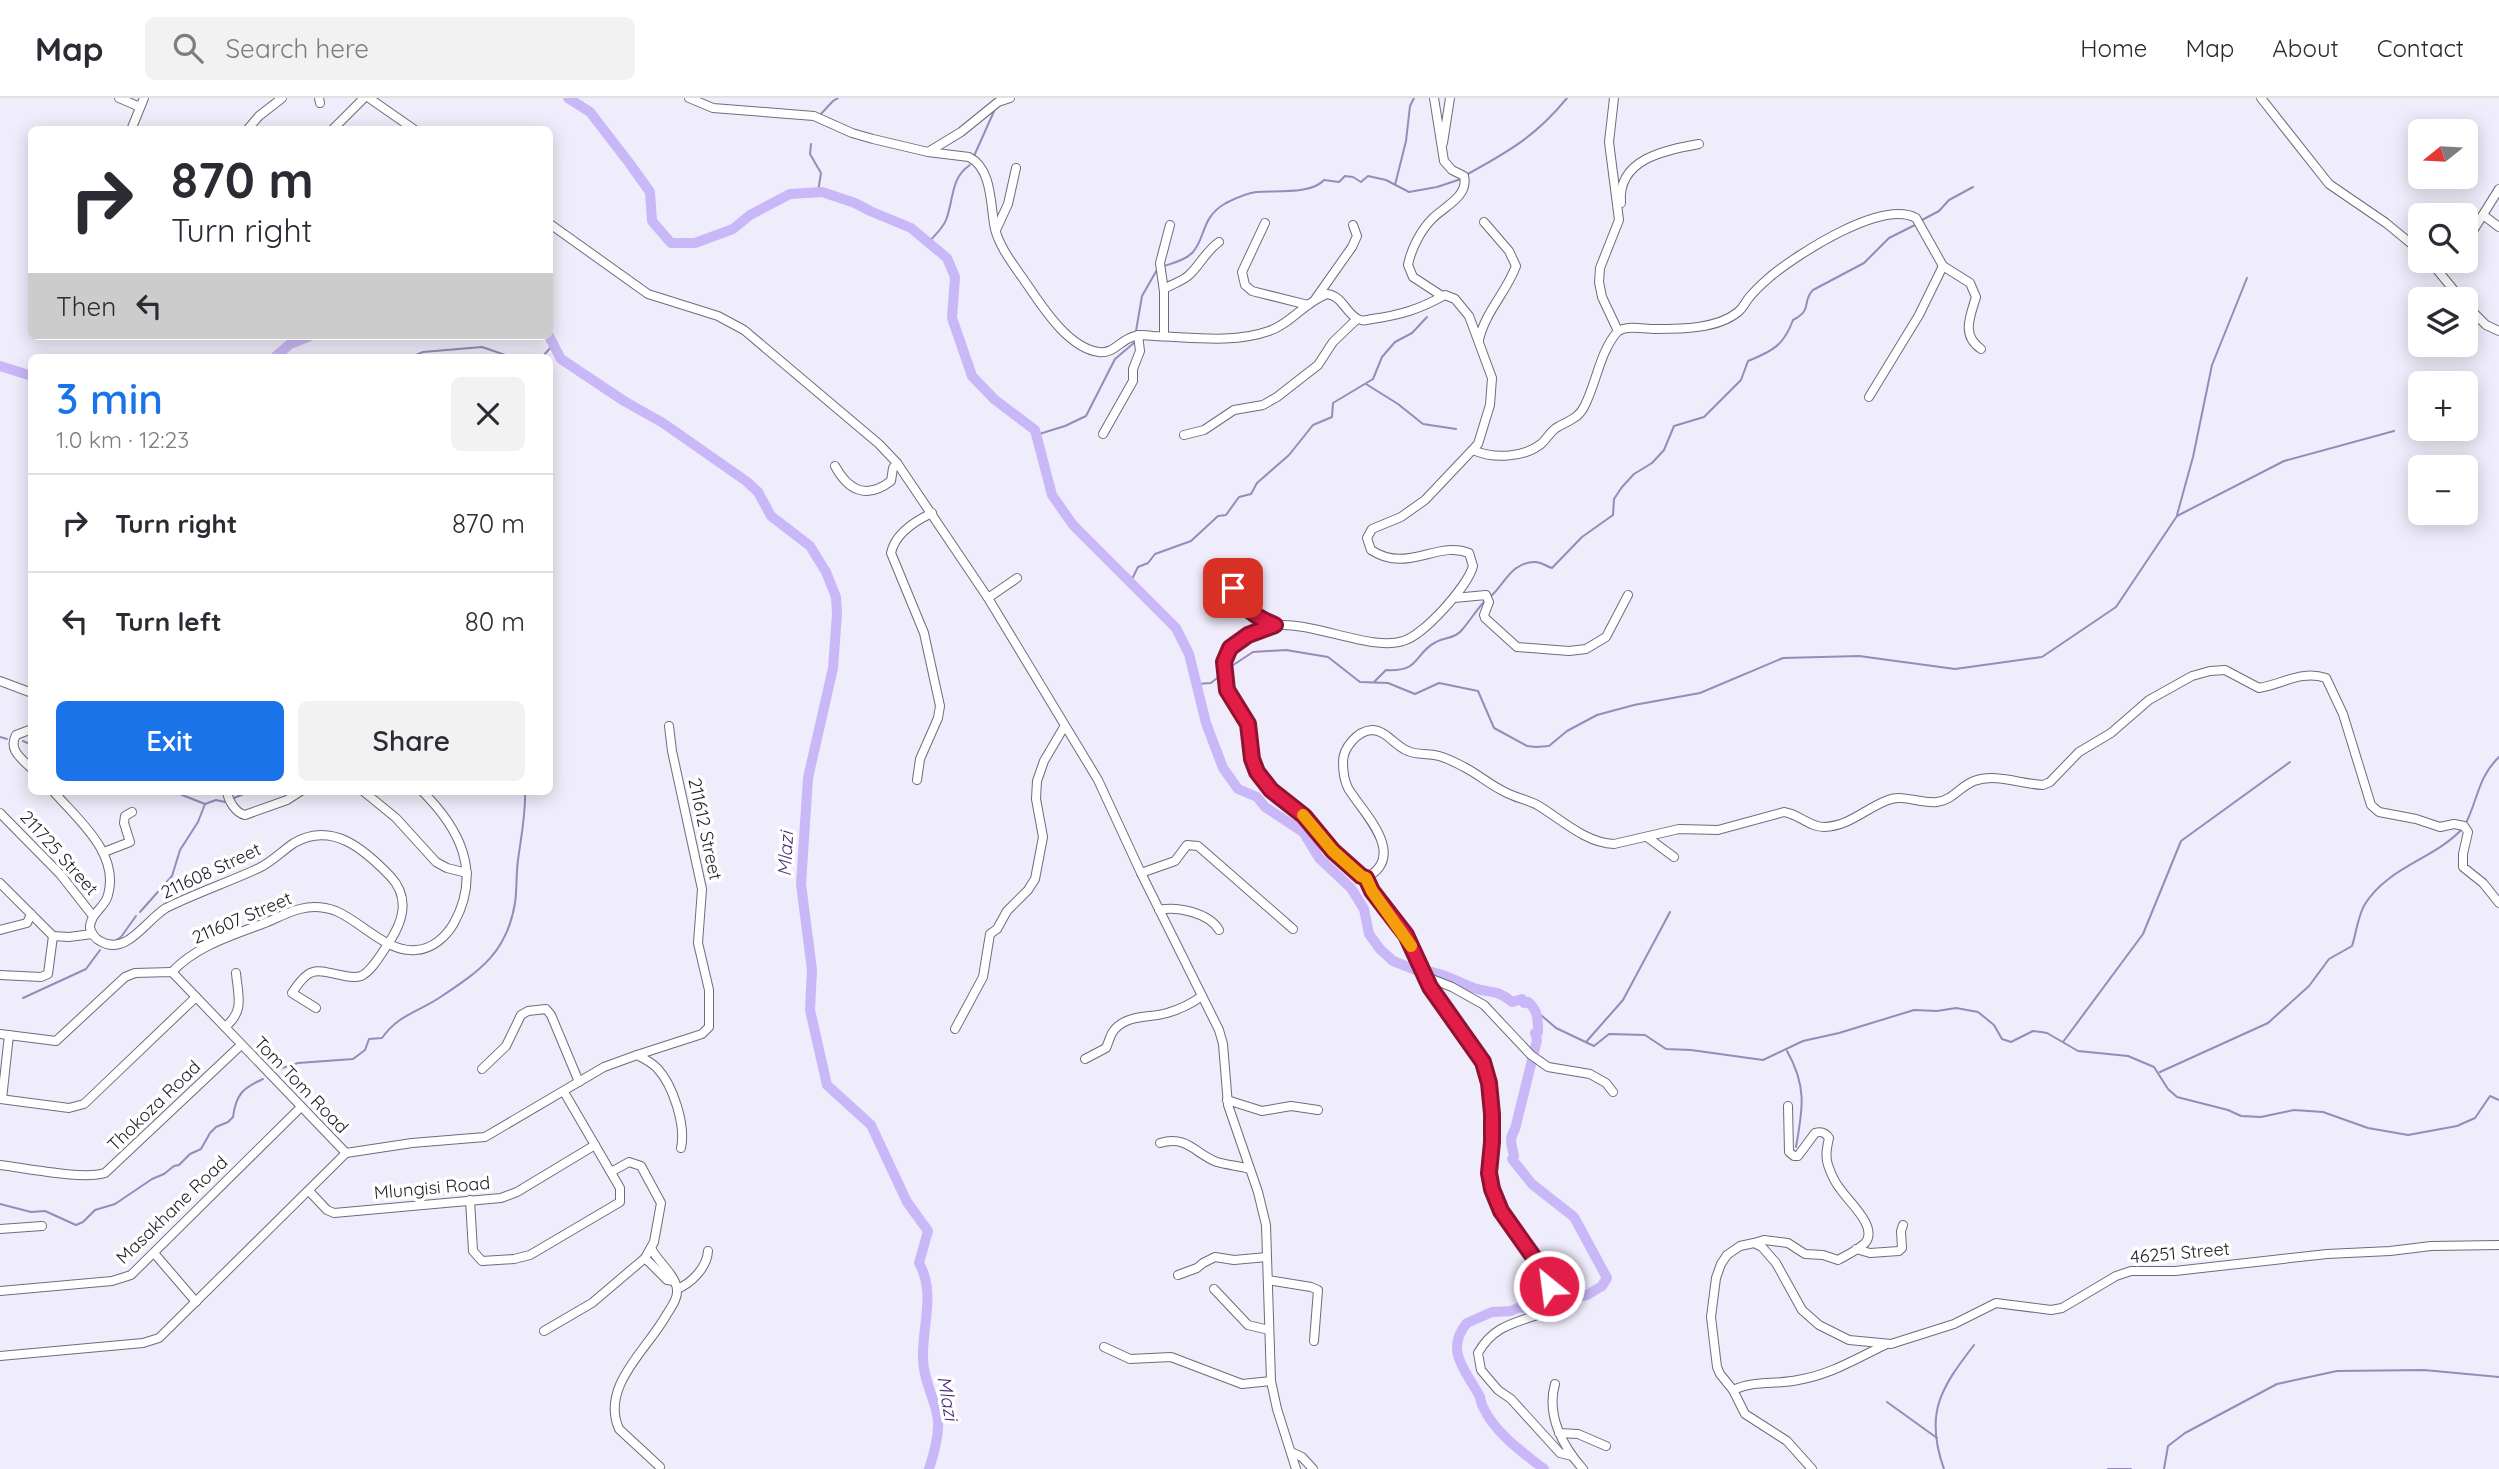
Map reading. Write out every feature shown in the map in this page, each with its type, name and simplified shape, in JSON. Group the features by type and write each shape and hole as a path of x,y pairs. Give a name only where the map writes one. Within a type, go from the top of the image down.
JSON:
{"street":[{"path":"119,98 140,107"},
{"path":"133,126 144,98"},
{"path":"250,126 258,116 282,98"},
{"path":"336,126 367,98 409,126"},
{"path":"689,98 713,108 814,116 852,133 928,152 975,159 985,175 996,230 1011,262 1042,309 1066,334 1100,352 1110,350 1126,339 1138,335 1222,340 1263,333 1276,329 1327,294 1332,295 1357,318 1365,321 1395,317 1442,296 1449,295 1461,305 1469,316 1493,385 1478,444 1418,507 1372,529 1367,538 1371,550 1389,559 1409,560 1452,550 1469,553 1474,561 1473,570 1454,598 1418,634 1401,642 1378,642 1275,625 1248,610 1233,588"},
{"path":"743,98 746,109"},
{"path":"928,152 961,132 999,102 1010,98"},
{"path":"1434,98 1442,157 1448,166 1464,176 1464,187 1460,195 1426,226 1408,265 1413,277 1442,296"},
{"path":"1442,157 1450,98"},
{"path":"1614,98 1609,142 1619,220"},
{"path":"2261,98 2329,184 2408,241"},
{"path":"1618,331 1602,297 1599,282 1600,268 1619,220 1622,186 1626,177 1641,161 1653,154 1699,144"},
{"path":"996,230 1008,204 1016,168"},
{"path":"2478,223 2499,189"},
{"path":"1473,450 1491,456 1512,455 1536,447 1554,430 1575,418 1585,407 1607,348 1618,331 1630,328 1672,329 1705,326 1730,317 1738,312 1769,278 1811,247 1843,229 1888,215 1905,214 1916,218 1943,265 1973,288 1976,298 1971,308 1968,332 1972,342 1981,349"},
{"path":"2483,215 2499,227"},
{"path":"1479,343 1486,316 1498,301 1516,266 1509,251 1484,222"},
{"path":"1265,223 1242,272 1245,285 1252,291 1311,303"},
{"path":"1164,337 1164,292 1160,262 1170,225"},
{"path":"1311,303 1352,247 1357,236 1353,225"},
{"path":"553,226 648,294 718,316 744,330 879,444 897,463 988,598 1098,780 1219,1030 1223,1044 1227,1100 1233,1125 1263,1210 1268,1280 1270,1381 1276,1409 1296,1469"},
{"path":"1164,292 1164,289 1189,275 1207,251 1219,242"},
{"path":"1869,397 1919,315 1943,265"},
{"path":"2440,273 2451,287"},
{"path":"2478,316 2499,331"},
{"path":"1184,435 1204,430 1234,410 1263,405 1277,397 1318,365 1333,342 1357,318"},
{"path":"1103,434 1133,381 1133,369 1140,351 1138,335"},
{"path":"835,466 849,486 869,491 891,481 893,468 897,463"},
{"path":"917,780 920,759 938,718 940,706 924,633 891,553 894,543 900,537 918,520 932,513"},
{"path":"988,598 1017,578"},
{"path":"1454,598 1486,595 1489,602 1485,618 1517,647 1569,651 1586,649 1606,636 1628,595"},
{"path":"1275,625 1257,631 1230,648 1224,662 1227,690 1248,724 1254,765 1271,790 1299,811 1333,851 1366,878 1372,891 1406,935 1424,976 1483,1062 1489,1083 1492,1114 1489,1173 1492,1189 1501,1211 1547,1276 1548,1311 1498,1329 1485,1340 1478,1353 1481,1370 1560,1453 1572,1456"},
{"path":"1366,878 1380,864 1383,847 1374,822 1346,784 1343,763 1344,751 1360,734 1370,730 1377,731 1412,753 1434,755 1464,767 1498,789 1538,805 1603,844 1628,842 1686,828 1718,830 1784,812 1792,813 1814,825 1829,826 1860,816 1892,799 1929,803 1944,801 1972,782 1988,778 2043,785 2050,782 2079,752 2111,733 2149,700 2192,677 2210,671 2225,670 2259,688 2296,677 2319,676 2329,681 2339,702 2371,805 2379,812 2440,827 2454,824 2465,826 2468,832 2463,867 2483,883 2499,903"},
{"path":"0,681 28,692"},
{"name":"211612 Street","path":"637,1055 702,1034 709,1027 709,989 698,943 702,889 669,726"},
{"path":"955,1029 983,977 990,934 997,929 1007,911 1035,879 1043,837 1037,806 1037,782 1044,761 1064,727"},
{"path":"28,730 16,735 13,743 15,752 28,765"},
{"path":"0,883 53,936 92,934 90,922 107,899 110,890 109,869 104,852 56,795"},
{"path":"228,795 229,800 245,815 295,795"},
{"path":"368,795 396,818 436,862 447,869 467,873"},
{"name":"211607 Street","path":"172,972 209,945 300,909 335,910 388,943 409,950 430,947 443,938 462,909 468,882 467,873 456,832 427,795"},
{"path":"104,852 130,842 124,818 132,812"},
{"name":"211725 Street","path":"0,813 60,874 93,916"},
{"name":"211608 Street","path":"92,934 106,944 120,945 173,904 259,868 302,839 331,834 356,847 388,874 400,890 403,913 401,922 388,943"},
{"path":"1647,837 1674,857"},
{"path":"1141,873 1171,863 1181,855 1187,845 1193,844 1293,929"},
{"path":"1159,910 1200,915 1211,920 1219,930"},
{"path":"0,930 27,923 31,914"},
{"path":"0,975 41,977 48,974 53,936"},
{"path":"316,1008 292,993 304,975 313,970 352,978 363,975 388,943"},
{"path":"172,972 135,973 125,977 58,1040 4,1035 1,1099 69,1108 82,1105 196,997"},
{"name":"Tom Tom Road","path":"0,1356 155,1340 346,1153 172,972"},
{"path":"225,1027 235,1019 238,1012 236,973"},
{"path":"1424,976 1452,987 1484,1005 1533,1056 1548,1067 1590,1074 1606,1083 1614,1092"},
{"path":"1085,1059 1106,1048 1114,1030 1124,1022 1140,1016 1174,1011 1191,1005 1202,996"},
{"path":"482,1069 506,1046 521,1015 546,1009 579,1082"},
{"name":"Thokoza Road","path":"0,1165 55,1172 96,1175 105,1173 240,1045"},
{"path":"346,1153 412,1143 485,1137 604,1067 637,1055 657,1068 668,1086 682,1124 681,1148"},
{"path":"470,1200 473,1251 482,1261 530,1255 620,1202 620,1188 564,1092"},
{"path":"1227,1100 1262,1111 1291,1106 1318,1110"},
{"path":"1788,1106 1788,1145 1791,1154 1794,1156 1800,1153 1815,1133 1822,1132 1829,1138 1826,1156 1832,1175 1860,1213 1869,1233 1865,1242 1838,1260 1805,1254 1788,1243 1764,1240 1740,1246 1727,1255 1721,1264 1713,1293 1711,1317 1715,1360 1720,1374 1745,1415 1787,1441 1812,1469"},
{"name":"Masakhane Road","path":"0,1292 125,1278 155,1253 301,1107"},
{"path":"1160,1143 1178,1141 1214,1161 1250,1169"},
{"name":"Mlungisi Road","path":"309,1191 327,1210 334,1213 492,1199 510,1195 595,1145"},
{"path":"544,1331 592,1303 645,1258 654,1242 661,1203 641,1166 629,1162 611,1172"},
{"path":"1856,1249 1870,1253 1899,1251 1902,1248 1903,1225"},
{"path":"0,1229 42,1226"},
{"name":"46251 Street","path":"1754,1243 1772,1258 1809,1319 1849,1340 1888,1343 1954,1324 1996,1303 2050,1310 2062,1308 2116,1276 2131,1271 2175,1271 2327,1254 2431,1246 2499,1245"},
{"path":"651,1248 676,1285 676,1298 659,1331 619,1384 614,1400 619,1429 660,1467"},
{"path":"645,1258 667,1280 676,1285 690,1281 702,1267 708,1251"},
{"path":"155,1253 196,1302"},
{"path":"1178,1275 1215,1257 1234,1260 1267,1257"},
{"path":"1268,1280 1318,1290 1314,1341"},
{"path":"1214,1289 1248,1325 1269,1331"},
{"path":"1732,1390 1750,1384 1780,1383 1820,1376 1888,1343"},
{"path":"1104,1347 1125,1359 1171,1357 1242,1384 1270,1381"},
{"path":"1555,1384 1553,1412 1559,1433 1583,1469"},
{"path":"1559,1433 1578,1434 1606,1446"},
{"path":"1291,1452 1302,1457 1312,1469"}],"waterway":[{"path":"568,98 590,112 650,192 652,221 671,243 695,243 733,229 750,215 790,194 822,192 855,203 911,228 947,258 955,277 952,318 972,376 994,399 1035,430 1052,495 1073,525 1176,628 1189,654 1206,723 1223,768 1238,789 1257,797 1265,807 1303,832 1319,858 1351,888 1364,909 1369,934 1380,949 1393,961 1421,972"},
{"path":"819,116 838,98"},
{"path":"1395,185 1406,141 1410,106 1414,98"},
{"path":"1466,175 1521,142 1544,123 1567,98"},
{"path":"974,156 995,109"},
{"path":"811,144 810,154 821,173 818,192"},
{"path":"929,242 945,223 959,176 970,165"},
{"path":"1164,266 1193,252 1212,214 1229,201 1249,194 1302,190 1324,180 1339,182 1345,176 1361,182 1368,176 1386,180 1409,192 1461,179"},
{"path":"1922,220 1939,211 1949,200 1973,187"},
{"path":"1490,597 1520,566 1537,562 1552,568 1582,537 1613,515 1614,499 1622,487 1664,450 1674,426 1704,417 1741,380 1748,361 1777,346 1786,336 1793,320 1805,309 1813,290 1864,263 1889,238 1915,225"},
{"path":"1136,331 1142,296 1158,268"},
{"path":"2177,515 2193,457 2212,365 2247,278"},
{"path":"1131,581 1138,567 1148,563 1155,554 1191,541 1218,516 1226,515 1239,497 1251,494 1257,483 1289,455 1313,425 1332,417 1333,403 1373,379 1382,357 1395,342 1412,333 1427,317"},
{"name":"Mlazi","path":"278,354 300,340"},
{"name":"Mlazi","path":"551,340 561,359 663,423 746,481 758,492 771,516 810,546 826,572 836,597 833,668 808,778 801,884 812,970 810,1010 827,1085 871,1125 907,1202 928,1231 919,1263 927,1286 923,1358 938,1427 929,1469"},
{"path":"1036,435 1086,416 1115,359 1135,342"},
{"path":"545,354 553,345"},
{"path":"418,354 482,347 502,354"},
{"name":"Mlazi","path":"0,366 28,375"},
{"path":"1366,384 1423,424 1456,429"},
{"path":"1227,669 1253,652 1286,650 1328,657 1360,682 1388,683 1415,694 1439,683 1478,691 1494,728 1527,746 1536,747 1549,746 1567,731 1597,715 1700,693 1783,658 1859,656 1955,669 2042,657 2116,607 2177,516 2284,461 2394,431"},
{"path":"1374,682 1386,670 1405,668 1439,640 1458,634 1485,601"},
{"path":"1196,684 1211,683 1222,674"},
{"path":"0,737 7,739"},
{"path":"23,741 28,743"},
{"path":"2466,823 2482,780 2499,757"},
{"path":"2063,1042 2143,934 2181,841 2290,762"},
{"path":"182,795 205,804 216,800 225,802"},
{"path":"234,798 241,795"},
{"path":"276,1070 298,1063 353,1059 365,1050 369,1039 382,1038 395,1024 456,987 490,958 506,935 515,903 525,795"},
{"path":"140,912 172,876 180,850 198,822 205,804"},
{"path":"2160,1072 2268,1023 2309,986 2329,959 2352,946 2363,908 2375,891 2386,880 2439,848 2463,828"},
{"path":"1586,1042 1623,1000 1670,912"},
{"path":"115,941 136,916"},
{"path":"23,998 86,969 100,950"},
{"path":"1423,971 1496,993 1512,1002 1522,999 1534,1008 1537,1040 1512,1137 1512,1159 1532,1184 1574,1217 1607,1278 1602,1286 1587,1295 1511,1311 1492,1312 1467,1323 1460,1333 1457,1343 1460,1362 1488,1416 1510,1441 1544,1469"},
{"path":"1535,1010 1556,1028 1594,1046 1609,1034 1645,1035 1666,1049 1763,1060 1803,1041 1914,1010 1956,1008 1978,1012 1994,1025 2002,1039 2011,1042 2033,1031 2047,1033 2078,1051 2128,1056 2154,1067 2168,1089 2177,1097 2241,1116 2261,1117 2294,1110 2323,1112 2368,1128 2408,1135 2457,1126 2475,1118 2490,1096 2499,1100"},
{"path":"1787,1051 1798,1075 1802,1098 1796,1147"},
{"path":"0,1204 31,1212 45,1211 76,1225 83,1222 95,1210 115,1204 201,1149 210,1133 233,1117 236,1103 242,1093 250,1085 263,1079"},
{"path":"1944,1469 1936,1432 1939,1402 1945,1388 1974,1345"},
{"path":"2164,1469 2168,1446 2185,1433 2277,1384 2337,1371 2424,1370 2499,1377"},
{"path":"1887,1402 1937,1438"},
{"path":"2108,1469 2131,1469"}],"slow traffic":[{"path":"1303,815 1333,851 1366,878 1368,885 1406,935 1411,946"}],"route":[{"path":"1233,588 1248,610 1275,625 1235,643 1224,662 1227,690 1248,724 1252,759 1257,772 1271,790 1304,816 1333,851 1366,878 1372,891 1406,935 1430,987 1483,1062 1489,1083 1492,1114 1489,1173 1492,1189 1501,1211 1547,1276 1549,1286"}]}
